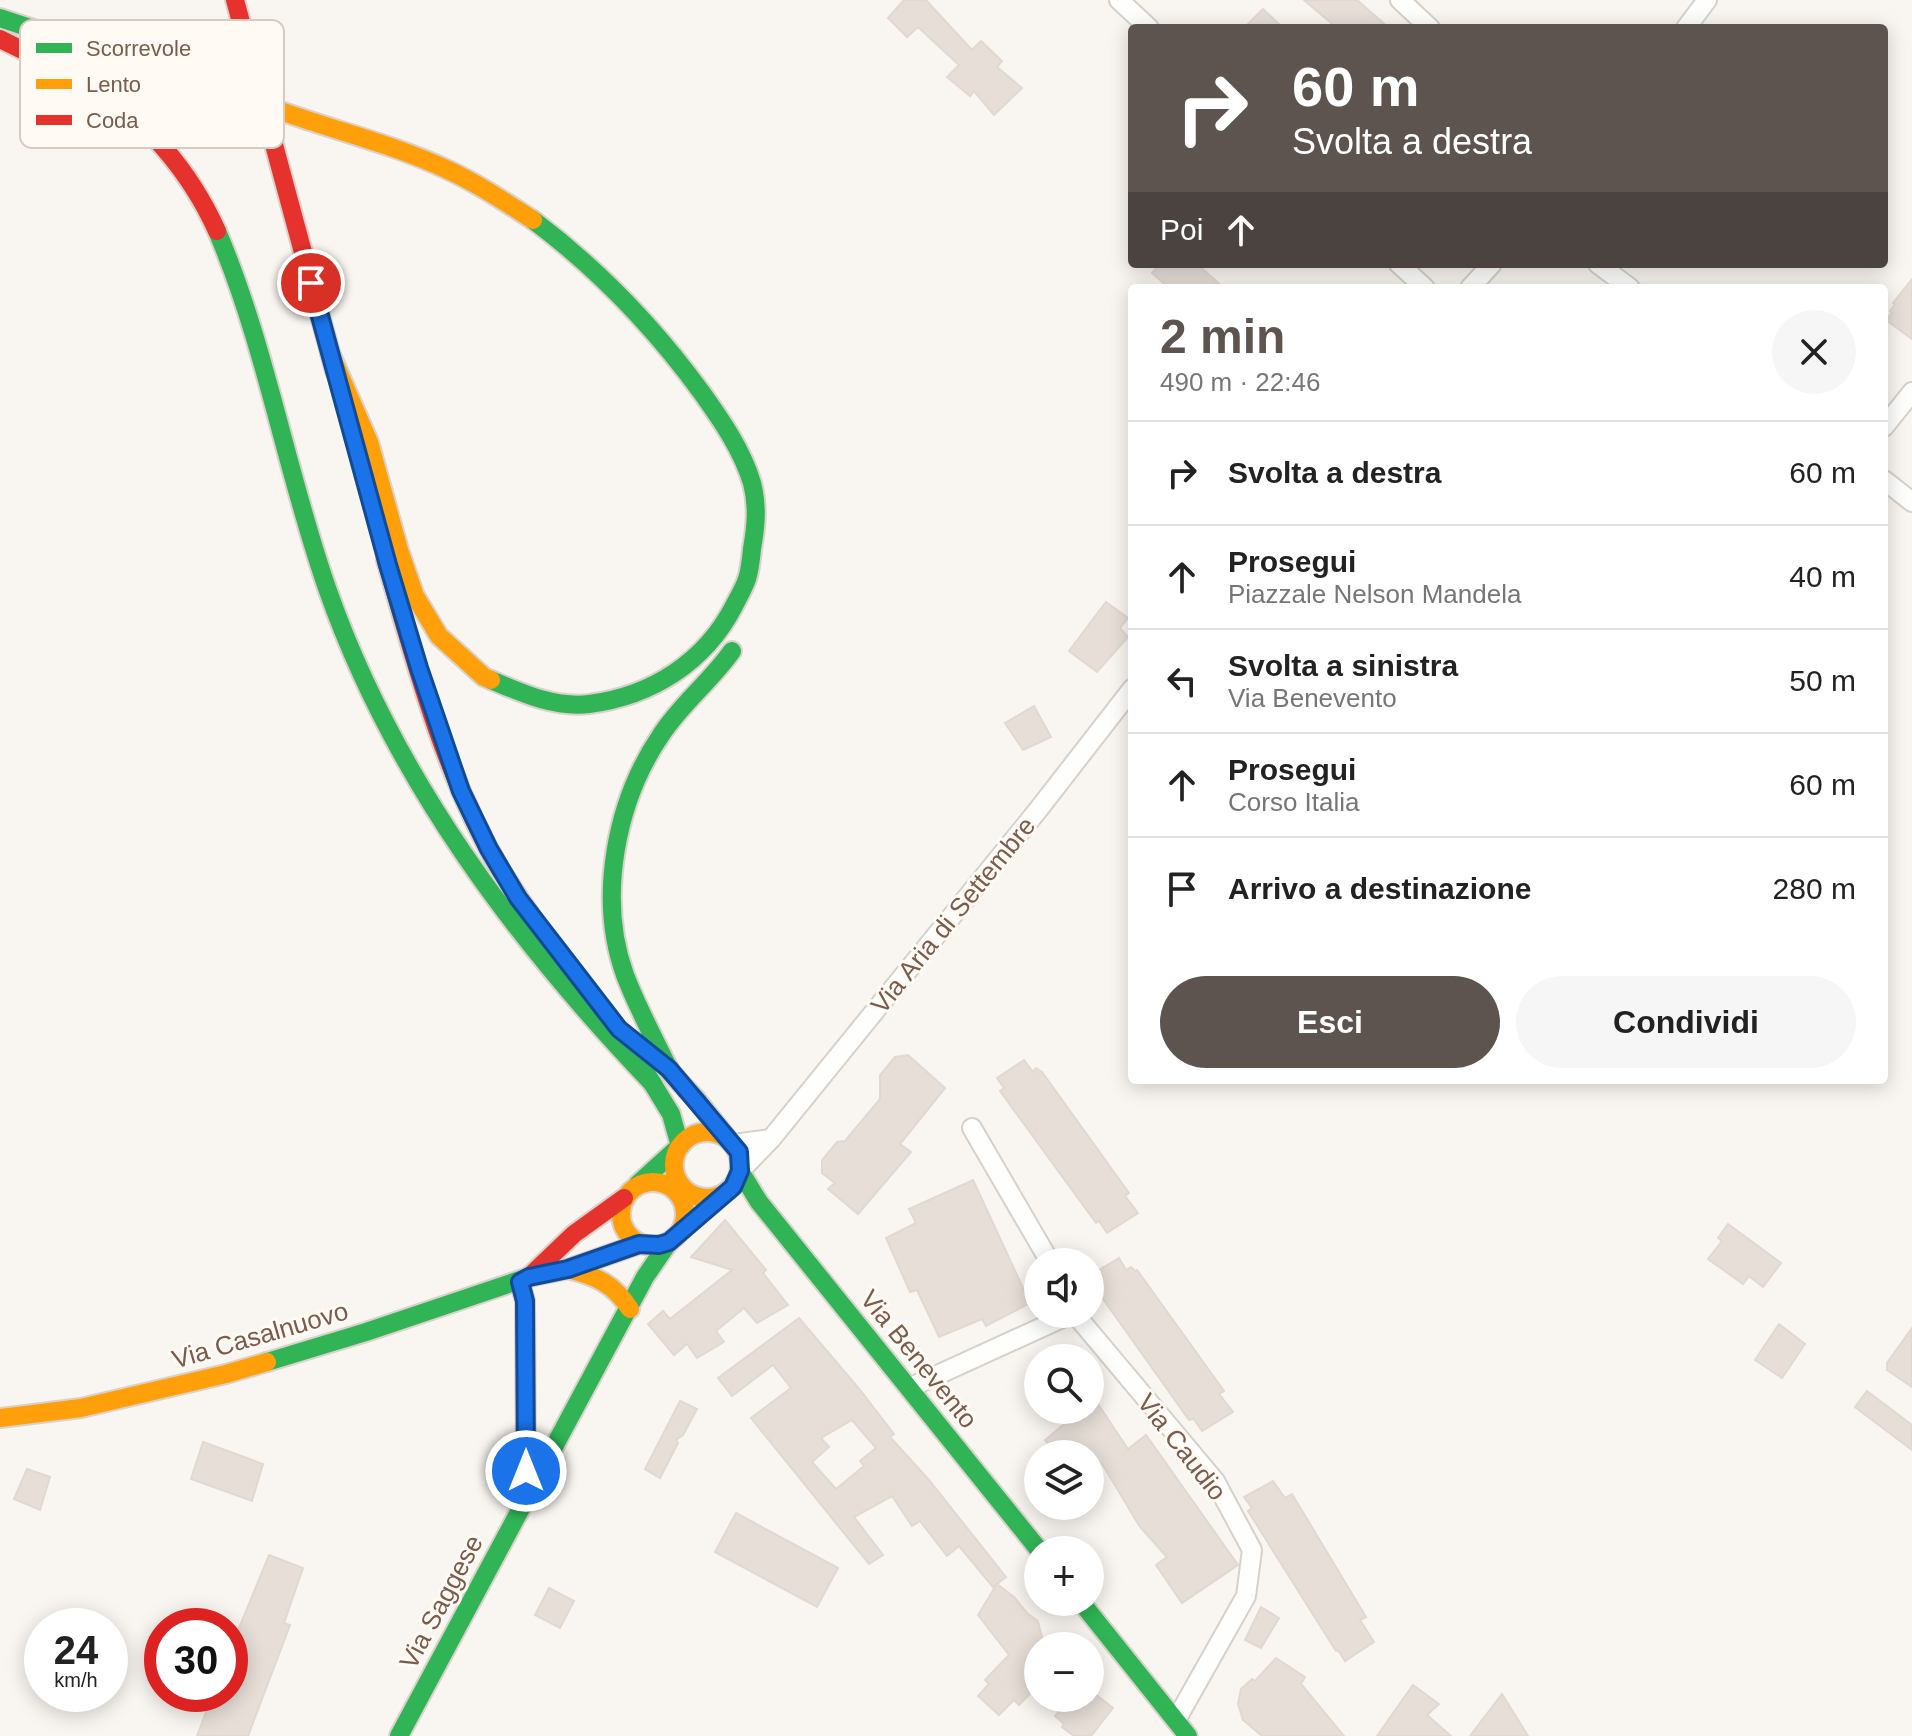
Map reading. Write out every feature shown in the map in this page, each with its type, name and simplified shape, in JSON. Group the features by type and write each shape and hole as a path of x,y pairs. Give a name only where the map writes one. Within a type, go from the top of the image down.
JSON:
{"main road":[{"path":"235,0 240,20"},
{"path":"0,18 20,25"},
{"path":"0,39 20,50"},
{"path":"284,112 393,149 464,178 519,210 568,246 622,294 674,356 736,446 753,488 757,520 752,565 738,603 718,637 694,662 657,686 618,700 584,705 547,703 515,695 488,681 440,638 424,615 413,590 372,452 330,353"},
{"path":"413,135 442,147"},
{"path":"163,148 200,199 221,238 315,550 341,626 376,706 455,843 498,903 596,1025 667,1102 677,1126 680,1146 674,1166 680,1185 687,1192 707,1199 726,1193 733,1187 741,1161 730,1140 669,1069 619,1029"},
{"path":"275,148 388,565 438,729 461,791 489,849 518,898 619,1029 653,1084"},
{"path":"765,464 775,505"},
{"path":"669,1069 624,972 613,912 623,812 654,744 685,702 725,662 742,636"},
{"path":"524,1279 600,1213 624,1198 693,1134 704,1132 730,1140"},
{"name":"Via Benevento","path":"740,1171 759,1202 1028,1536"},
{"path":"624,1198 620,1219 624,1229 639,1244 659,1245 674,1237 685,1214 680,1196 666,1184 657,1181 638,1184"},
{"path":"726,1193 759,1202"},
{"name":"Via Saggese","path":"399,1736 645,1277 674,1237 726,1193"},
{"path":"630,1309 639,1244"},
{"name":"Via Casalnuovo","path":"0,1418 81,1408 226,1374 524,1279 568,1269 639,1244"},
{"path":"568,1269 593,1275 606,1282 619,1291 630,1309"},
{"path":"1092,1616 1188,1736"}],"street":[{"path":"1119,0 1145,24"},
{"path":"1400,0 1426,24"},
{"path":"1689,24 1707,0"},
{"path":"1403,268 1421,284"},
{"path":"1474,284 1488,268"},
{"path":"1603,268 1625,284"},
{"path":"1888,422 1912,392"},
{"path":"1888,483 1912,502"},
{"name":"Via Aria di Settembre","path":"740,1171 771,1139 1128,694"},
{"path":"972,1128 1042,1248"},
{"path":"730,1140 771,1139"},
{"path":"524,1279 526,1499"},
{"name":"Via Caudio","path":"909,1388 1042,1328"},
{"name":"Via Caudio","path":"1085,1328 1215,1481 1252,1550 1246,1596 1176,1720"}],"building":[{"path":"904,0 926,0 972,50 981,41 1002,61 997,67 1022,88 994,115 974,91 970,96 947,77 959,65 918,27 907,37 888,18"},
{"path":"1304,0 1357,0 1384,24 1332,24"},
{"path":"1263,9 1279,24 1248,24"},
{"path":"1156,268 1202,268 1220,284 1164,284 1152,273"},
{"path":"1912,279 1912,339 1888,321 1893,303"},
{"path":"1106,602 1128,618 1120,628 1128,637 1097,672 1069,651"},
{"path":"1034,706 1051,737 1023,750 1005,723"},
{"path":"908,1055 945,1088 900,1144 911,1152 858,1214 828,1189 835,1183 822,1173 822,1160 837,1142 845,1141 880,1099 880,1075 895,1057"},
{"path":"1024,1060 1033,1072 1036,1068 1042,1072 1129,1193 1125,1196 1138,1213 1107,1233 1099,1221 1096,1223 1000,1091 1004,1088 997,1078"},
{"path":"973,1180 1024,1290 1024,1306 986,1326 982,1319 939,1337 917,1290 910,1292 886,1238 916,1223 909,1209"},
{"path":"725,1220 766,1270 763,1273 788,1305 757,1323 744,1308 716,1331 724,1342 697,1358 687,1344 674,1355 648,1324 663,1311 670,1319 732,1270 691,1257"},
{"path":"1728,1224 1781,1263 1763,1287 1749,1276 1743,1284 1708,1259 1722,1241 1718,1238"},
{"path":"1119,1258 1126,1270 1131,1267 1137,1270 1224,1391 1219,1394 1233,1412 1202,1431 1194,1419 1189,1420 1104,1300 1104,1267"},
{"path":"799,1318 894,1434 890,1437 929,1480 1006,1577 993,1587 959,1546 947,1556 920,1521 912,1526 892,1496 854,1517 883,1555 869,1564 751,1418 791,1388 773,1365 732,1396 718,1378","holes":["852,1420 876,1448 860,1461 864,1466 836,1489 812,1462 829,1447 821,1438"]},
{"path":"1779,1324 1805,1344 1782,1378 1755,1360"},
{"path":"1912,1328 1912,1387 1887,1370 1887,1363"},
{"path":"1867,1391 1912,1425 1912,1450 1855,1407"},
{"path":"680,1401 697,1409 683,1435 676,1440 678,1443 660,1478 645,1469"},
{"path":"1104,1413 1128,1449 1146,1435 1238,1565 1182,1603 1156,1565 1167,1557 1140,1527 1104,1467 1104,1440 1045,1440 1064,1424 1104,1424"},
{"path":"203,1442 263,1464 252,1501 191,1479"},
{"path":"27,1469 50,1477 40,1510 14,1499"},
{"path":"1273,1481 1285,1498 1292,1494 1366,1617 1360,1620 1374,1642 1345,1661 1248,1511 1252,1508 1244,1497"},
{"path":"736,1513 838,1568 817,1607 715,1552"},
{"path":"269,1555 303,1568 284,1623 290,1625 248,1736 197,1736 206,1712 248,1712 247,1608"},
{"path":"997,1584 1014,1597 1024,1609 1024,1616 1038,1621 1041,1632 1024,1632 1024,1700 1019,1705 1014,1700 999,1715 978,1696 989,1684 985,1680 1009,1655 978,1615"},
{"path":"549,1588 574,1601 560,1628 535,1615"},
{"path":"1261,1607 1279,1618 1261,1648 1245,1640"},
{"path":"1276,1658 1305,1677 1301,1684 1344,1736 1262,1736 1243,1720 1238,1704 1241,1689 1252,1679 1255,1681"},
{"path":"1413,1685 1439,1704 1427,1715 1451,1736 1377,1736"},
{"path":"1502,1694 1528,1736 1470,1736"},
{"path":"1104,1701 1113,1708 1091,1736 1074,1736 1062,1727 1064,1724 1055,1716 1059,1712 1104,1712"}],"traffic: fast":[{"path":"0,18 20,25"},
{"path":"491,680 538,698 576,705 634,693 674,673 708,644 734,606 748,576 755,524 755,500 748,471 731,436 702,393 624,300 580,258 533,220"},
{"path":"217,231 263,364 299,499 327,588 354,658 387,725 423,790 507,914 602,1029 653,1084"},
{"path":"669,1069 640,1011 617,945 612,914 616,851 622,820 645,761 669,724 732,651"},
{"path":"501,871 537,925 593,997"},
{"path":"657,1059 697,1100 726,1137"},
{"path":"638,1184 680,1146 671,1114 643,1068"},
{"path":"740,1171 759,1202 1028,1536"},
{"path":"399,1736 645,1277 669,1242"},
{"path":"267,1362 639,1244"},
{"path":"1092,1616 1188,1736"}],"traffic: slow":[{"path":"284,112 310,121"},
{"path":"310,121 446,169 533,220"},
{"path":"330,353 369,442 415,596 439,636 491,680"},
{"path":"700,1132 714,1132 726,1137 735,1146 740,1165 738,1178 731,1189 714,1198 700,1198 688,1193 679,1184 674,1172 674,1158 679,1146 688,1137 700,1132"},
{"path":"647,1182 659,1182 676,1191 683,1202 685,1214 683,1226 676,1237 659,1246 647,1246 635,1241 626,1232 621,1220 621,1208 626,1196 635,1187 647,1182"},
{"path":"568,1269 604,1282 618,1293 630,1309"},
{"path":"0,1418 81,1408 267,1362"}],"traffic: jam":[{"path":"235,0 240,20"},
{"path":"0,39 20,49"},
{"path":"164,148 193,188 217,231"},
{"path":"275,148 335,371"},
{"path":"386,560 448,759 481,835 501,871"},
{"path":"529,1277 574,1234 624,1198"}],"route":[{"path":"311,283 388,565 438,729 461,791 489,849 518,898 576,976 619,1029 669,1069 697,1100 734,1144 741,1161 738,1179 733,1187 669,1242 649,1246 639,1244 520,1282 525,1301 526,1471"}]}
